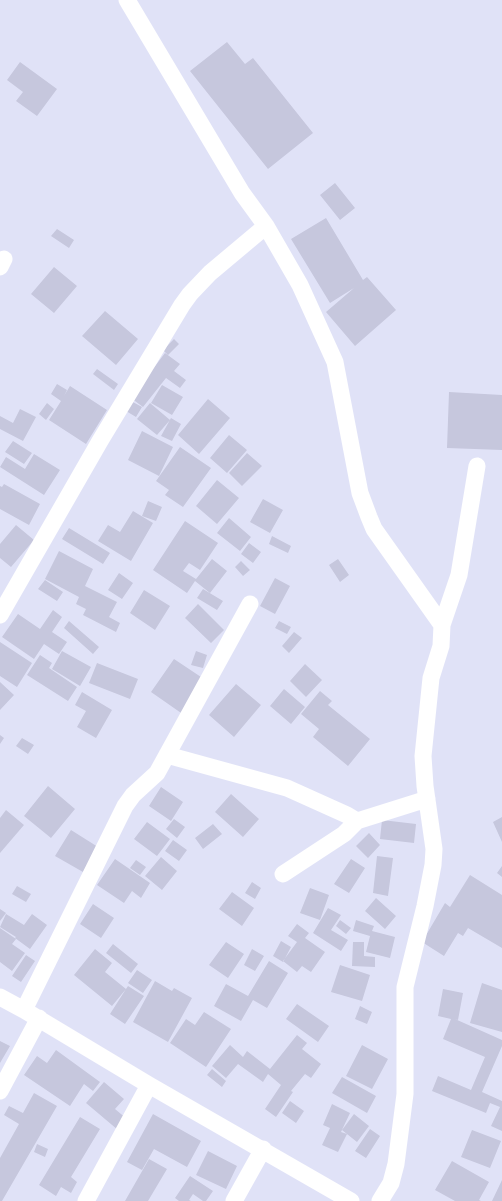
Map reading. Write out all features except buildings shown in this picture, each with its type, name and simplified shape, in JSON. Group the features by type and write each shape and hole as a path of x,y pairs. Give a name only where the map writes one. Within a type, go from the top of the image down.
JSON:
{"street":[{"path":"127,0 242,193 266,226 300,285 335,362 360,493 374,529 442,625"},
{"path":"0,615 100,441 182,305 190,294 210,273 266,226"},
{"path":"380,1201 391,1182 396,1164 405,1094 405,987 425,906 433,865 434,849 423,756 431,678 441,646 442,625 459,575 477,466"},
{"path":"0,1090 31,1014 125,806 133,795 157,772 250,604"},
{"path":"167,755 288,788 357,821"},
{"path":"283,874 344,834 357,821 427,799"},
{"path":"0,997 149,1085 263,1149 351,1201"},
{"path":"86,1201 149,1085"},
{"path":"234,1201 263,1149"}]}
